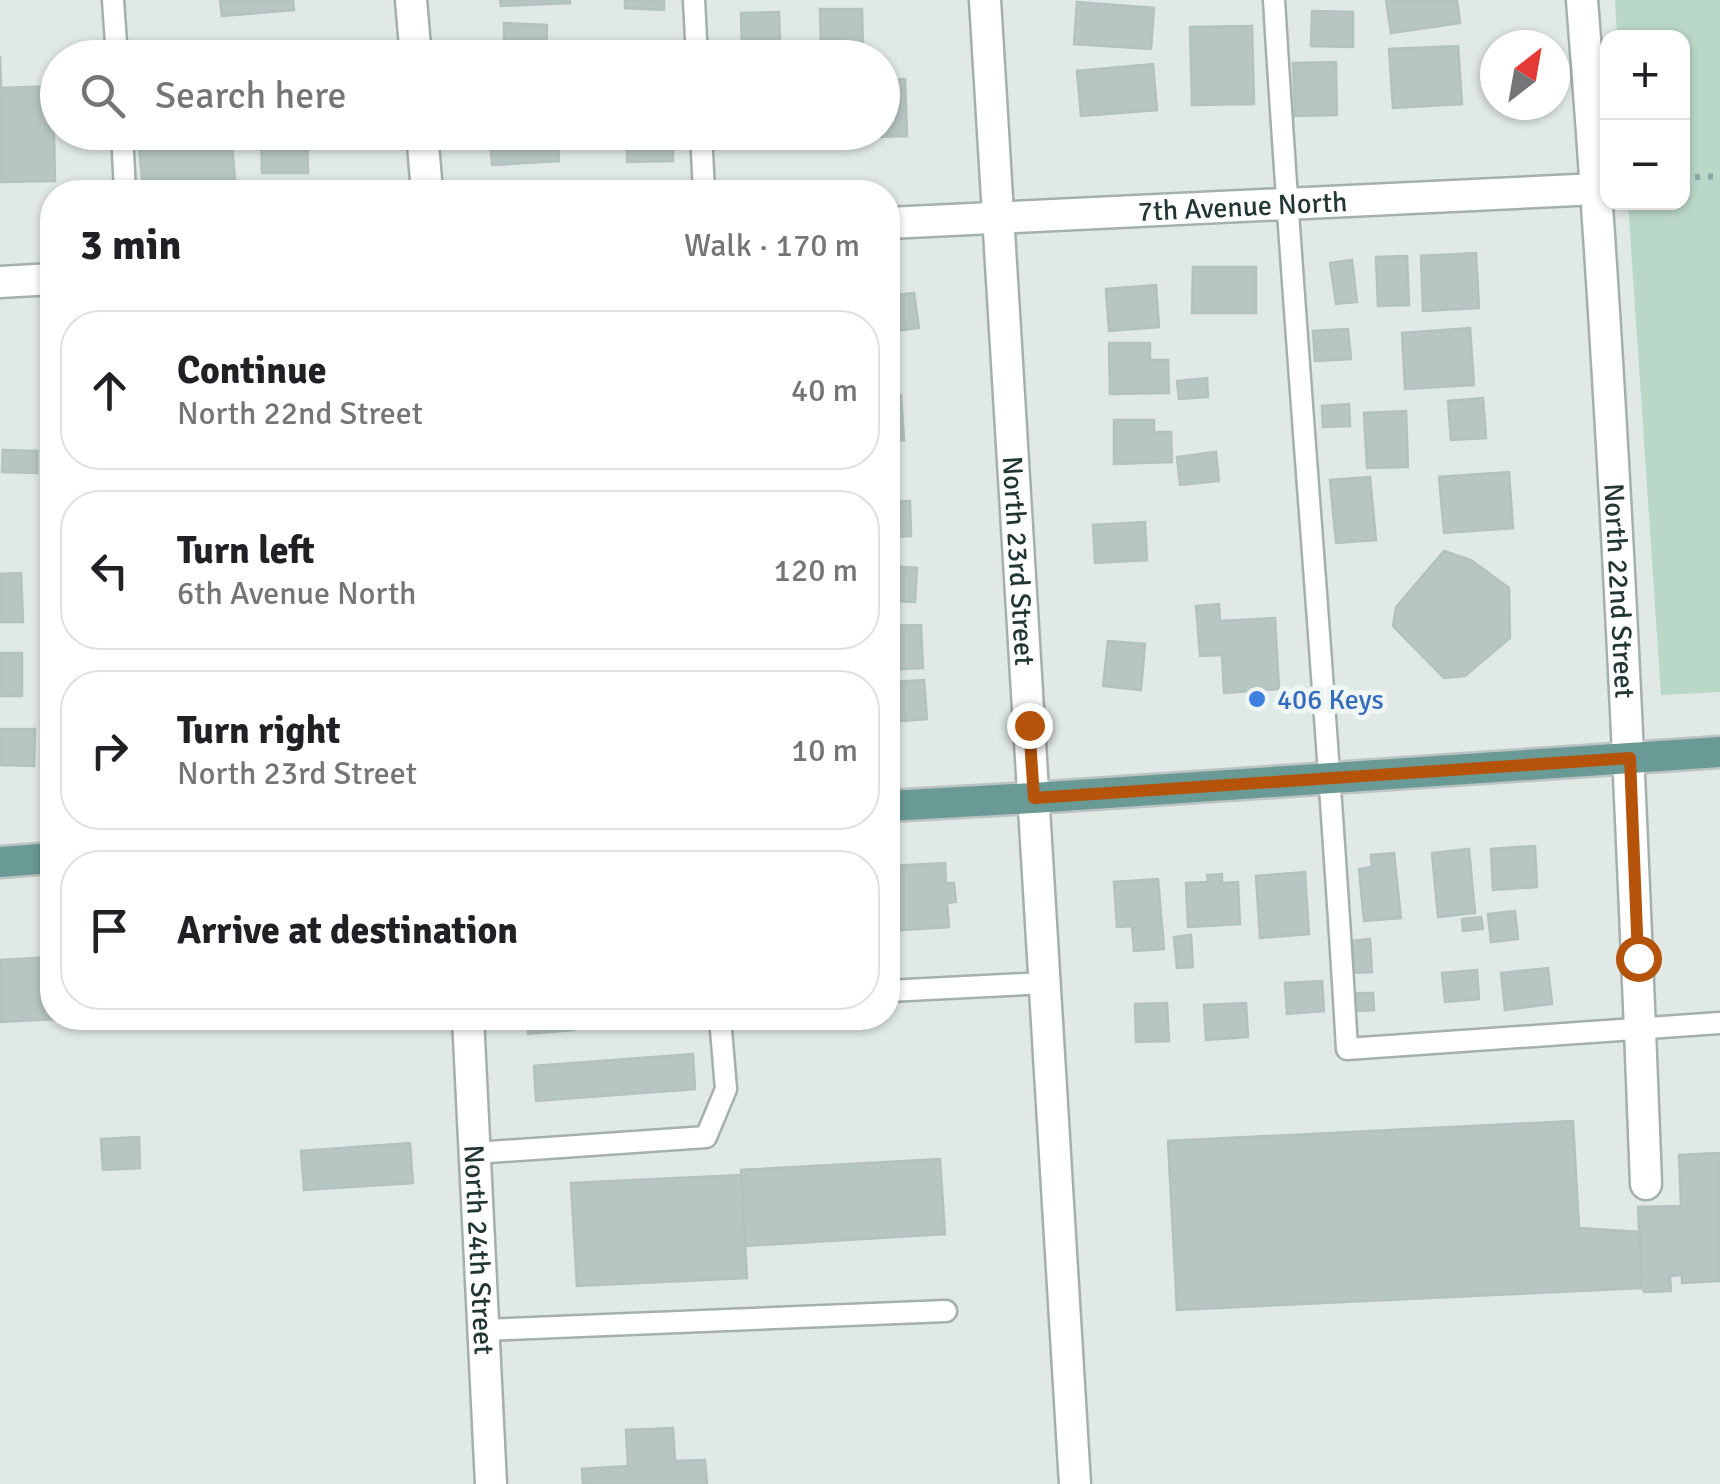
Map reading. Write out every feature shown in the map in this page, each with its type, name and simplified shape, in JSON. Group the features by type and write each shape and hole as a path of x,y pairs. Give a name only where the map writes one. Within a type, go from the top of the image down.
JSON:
{"main road":[{"path":"900,805 1720,752"},
{"path":"0,862 40,859"}],"street":[{"path":"411,0 414,40"},
{"name":"North 23rd Street","path":"985,0 1074,1484"},
{"name":"North 22nd Street","path":"1582,0 1597,188 1630,758 1646,1184"},
{"path":"424,150 426,180"},
{"name":"7th Avenue North","path":"900,223 1597,188"},
{"path":"0,282 40,279"},
{"name":"North 24th Street","path":"469,1030 491,1484"}],"lane":[{"path":"113,0 116,40"},
{"path":"694,0 696,40"},
{"path":"1274,0 1347,1049 1720,1023"},
{"path":"123,150 125,180"},
{"path":"702,150 703,180"},
{"path":"900,990 1045,983"},
{"path":"475,1153 706,1137 726,1089 721,1030"},
{"path":"484,1330 946,1312"}],"path":[{"path":"1690,178 1720,176"}],"green space":[{"path":"1615,0 1720,0 1720,692 1661,695 1628,210 1690,210 1690,30 1617,30"}],"building":[{"path":"220,0 293,0 294,10 222,16"},
{"path":"500,0 570,0 570,3 501,6"},
{"path":"625,0 664,0 664,10 625,8"},
{"path":"1386,0 1457,0 1460,23 1391,33"},
{"path":"1077,2 1154,8 1151,49 1074,44"},
{"path":"820,9 862,9 863,40 821,40"},
{"path":"1312,11 1353,12 1353,47 1311,46"},
{"path":"779,12 780,40 742,40 741,13"},
{"path":"504,23 547,25 547,40 504,40"},
{"path":"1252,26 1254,104 1192,105 1190,27"},
{"path":"1458,46 1462,104 1393,108 1389,49"},
{"path":"0,56 1,88 40,86 40,150 54,150 55,180 0,182"},
{"path":"1336,62 1337,115 1295,116 1293,63"},
{"path":"1153,64 1157,110 1081,116 1077,71"},
{"path":"900,79 905,79 907,136 900,136"},
{"path":"139,150 232,150 235,180 142,180"},
{"path":"261,150 307,150 308,173 262,173"},
{"path":"491,150 558,150 559,161 492,165"},
{"path":"627,150 673,150 673,161 627,162"},
{"path":"1476,253 1479,308 1423,311 1421,256"},
{"path":"1407,256 1409,305 1378,306 1376,257"},
{"path":"1352,260 1357,302 1336,304 1330,263"},
{"path":"1193,267 1256,267 1256,313 1192,313"},
{"path":"1156,285 1159,327 1109,331 1106,289"},
{"path":"914,293 919,328 900,330 900,295"},
{"path":"1470,328 1474,385 1405,389 1402,333"},
{"path":"1348,329 1351,359 1315,361 1313,331"},
{"path":"1109,343 1150,343 1150,360 1168,360 1169,393 1110,394"},
{"path":"1207,378 1208,397 1179,399 1177,381"},
{"path":"900,395 904,440 900,440"},
{"path":"1483,398 1486,438 1451,440 1448,401"},
{"path":"1349,404 1350,426 1323,427 1322,406"},
{"path":"1406,411 1408,467 1367,468 1364,413"},
{"path":"1114,420 1154,420 1154,432 1171,432 1172,462 1114,464"},
{"path":"3,450 37,451 37,473 2,472"},
{"path":"1216,452 1219,481 1180,485 1177,457"},
{"path":"1509,472 1513,528 1444,533 1439,477"},
{"path":"1370,477 1376,540 1336,543 1330,480"},
{"path":"900,501 910,501 911,536 900,536"},
{"path":"1145,522 1147,560 1095,563 1093,525"},
{"path":"1444,551 1471,560 1509,588 1510,638 1465,676 1444,678 1393,626 1396,607"},
{"path":"900,567 917,568 915,602 900,601"},
{"path":"21,573 23,622 0,622 0,574"},
{"path":"1219,604 1220,621 1275,618 1279,689 1224,693 1222,655 1200,656 1196,606"},
{"path":"921,625 923,668 900,669 900,626"},
{"path":"1108,641 1145,644 1141,690 1103,686"},
{"path":"0,653 22,653 22,696 0,696"},
{"path":"924,680 927,719 900,721 900,681"},
{"path":"0,729 35,729 34,766 0,765"},
{"path":"1535,846 1537,887 1493,890 1491,849"},
{"path":"1469,849 1475,913 1438,917 1432,853"},
{"path":"1394,853 1401,918 1364,921 1359,869 1372,867 1371,855"},
{"path":"945,863 946,883 954,883 956,902 947,903 949,927 900,930 900,865"},
{"path":"1305,872 1309,934 1260,938 1256,876"},
{"path":"1222,874 1222,883 1238,882 1240,924 1188,927 1186,883 1208,882 1207,875"},
{"path":"1158,879 1164,949 1134,951 1132,926 1117,927 1114,882"},
{"path":"1515,911 1518,939 1491,942 1488,914"},
{"path":"1481,917 1483,929 1463,931 1462,919"},
{"path":"1191,935 1193,967 1177,968 1174,937"},
{"path":"1370,939 1372,972 1354,973 1351,941"},
{"path":"40,958 40,1020 0,1022 0,960"},
{"path":"1548,968 1552,1004 1505,1010 1501,973"},
{"path":"1477,970 1479,999 1445,1002 1442,973"},
{"path":"1322,981 1324,1011 1287,1014 1285,983"},
{"path":"1355,993 1373,993 1374,1010 1355,1011"},
{"path":"1167,1003 1169,1041 1136,1042 1135,1004"},
{"path":"1246,1003 1248,1037 1206,1040 1204,1005"},
{"path":"528,1030 573,1030 528,1034"},
{"path":"693,1054 695,1089 536,1101 534,1066"},
{"path":"1573,1121 1579,1228 1640,1232 1642,1288 1177,1310 1168,1141"},
{"path":"139,1137 140,1168 103,1170 101,1139"},
{"path":"410,1143 413,1183 304,1190 301,1151"},
{"path":"1720,1153 1720,1281 1682,1283 1682,1275 1670,1276 1671,1291 1644,1292 1638,1207 1681,1206 1679,1155"},
{"path":"940,1159 945,1234 745,1246 741,1170"},
{"path":"741,1175 747,1278 577,1286 571,1183"},
{"path":"673,1428 675,1461 705,1460 707,1484 583,1484 582,1469 628,1466 626,1430"}],"place":[{"name":"406 Keys","path":"1257,699"}],"route":[{"path":"1029,725 1034,798 1630,758 1638,958"}]}
